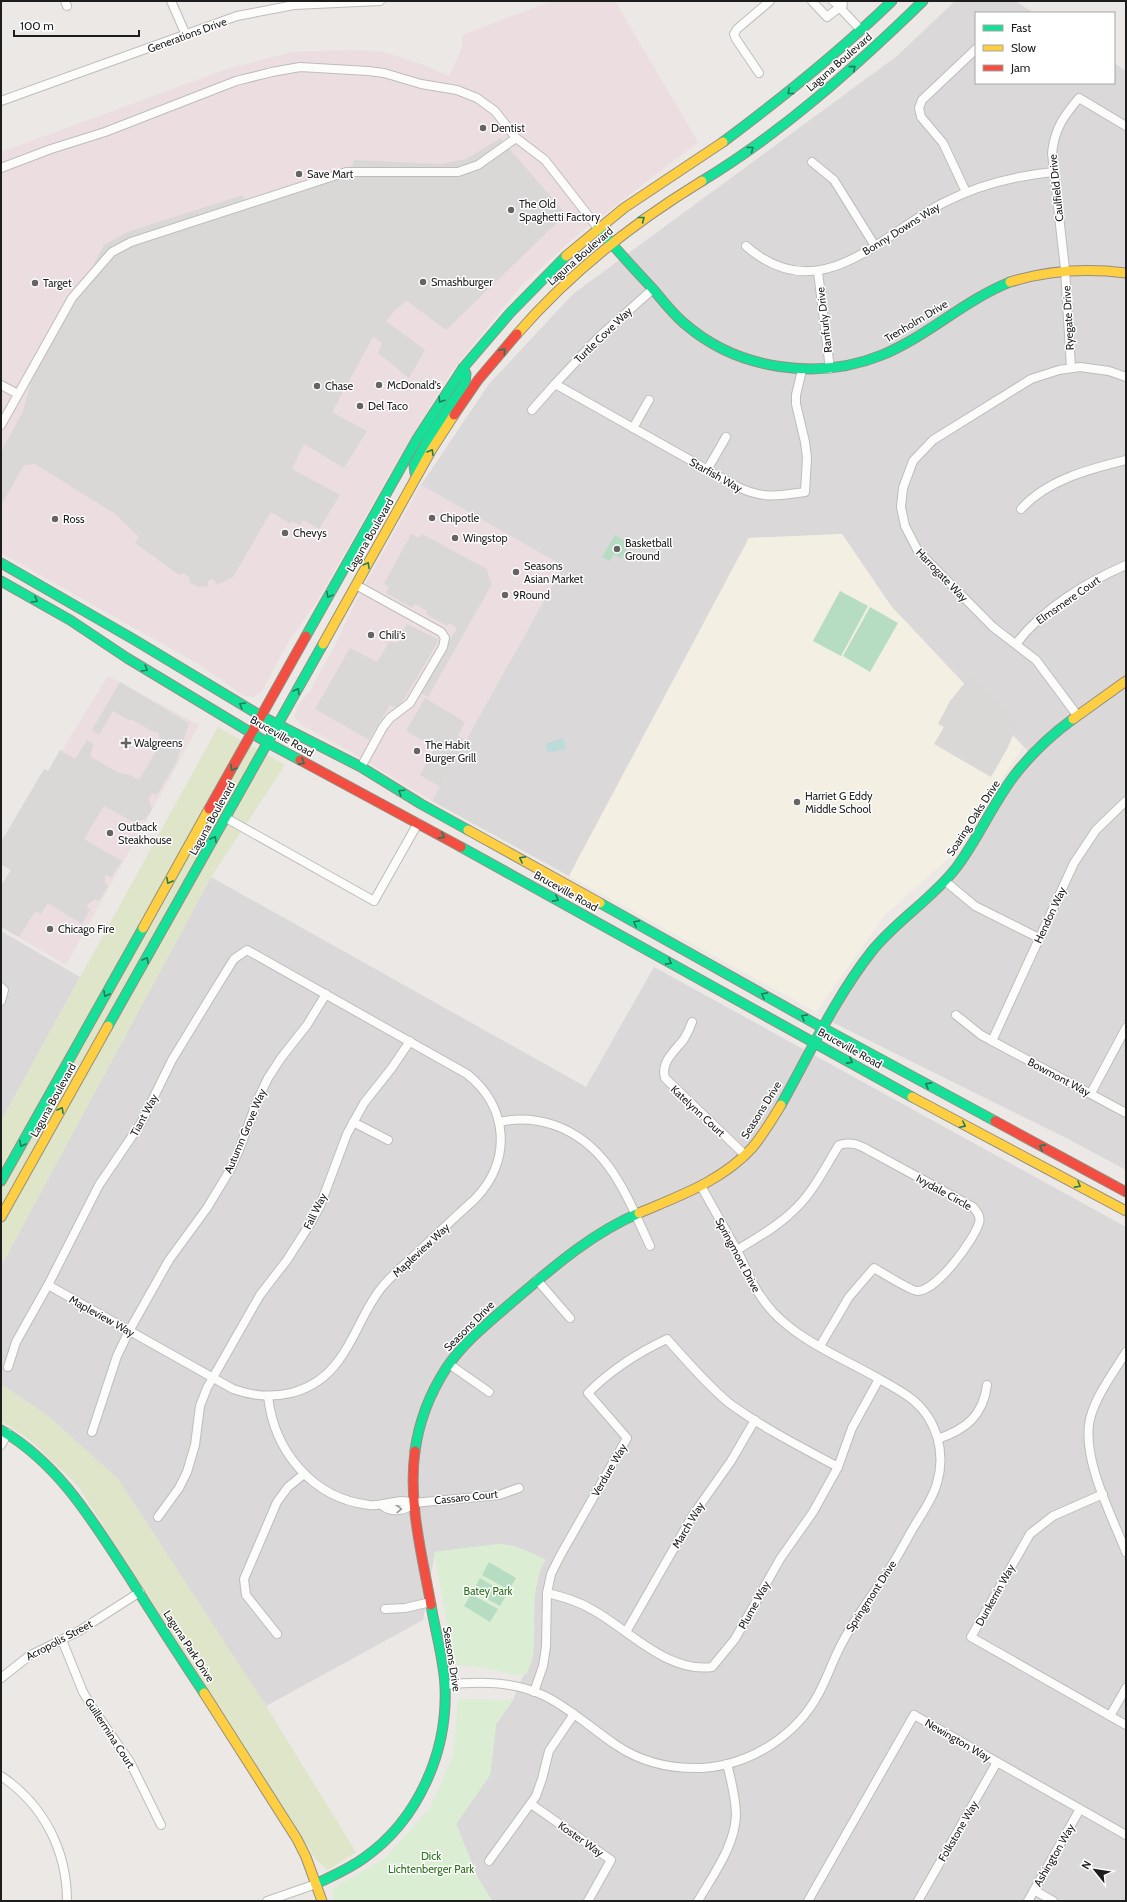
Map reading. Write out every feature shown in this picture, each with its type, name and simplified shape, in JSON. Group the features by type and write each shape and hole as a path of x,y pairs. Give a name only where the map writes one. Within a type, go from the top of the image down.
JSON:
{"main road":[{"name":"Laguna Boulevard","path":"1,1181 417,439 463,368 537,284 598,228 624,208 729,138 815,72 892,1"},
{"name":"Laguna Boulevard","path":"1,1217 279,725 416,478 453,417 478,380 545,303 579,270 662,205 730,164 799,112 866,56 923,1"},
{"name":"Trenholm Drive","path":"598,228 684,323 717,346 735,355 764,364 802,370 830,369 871,359 899,347 992,289 1033,274 1066,269 1086,268 1126,272"},
{"path":"416,478 414,465 430,436 465,384 466,374 463,368"},
{"name":"Bruceville Road","path":"1,563 133,639 261,716 361,767 420,804 543,870 823,1028 1126,1192"},
{"name":"Bruceville Road","path":"1,581 70,620 127,658 268,743 418,823 816,1042 956,1121 1126,1212"},
{"name":"Soaring Oaks Drive","path":"816,1042 848,984 878,944 945,881 971,847 999,799 1016,774 1043,743 1077,715 1126,681"},
{"name":"Seasons Drive","path":"316,1884 352,1866 368,1855 397,1828 416,1804 426,1785 439,1748 446,1710 445,1685 413,1503 412,1462 420,1423 427,1404 449,1364 476,1334 536,1280 574,1250 601,1232 635,1214 714,1179 745,1155 763,1133 816,1042"},
{"name":"Laguna Park Drive","path":"4,1431 44,1462 72,1492 140,1592 297,1839 322,1901"}],"street":[{"path":"171,1 186,36"},
{"name":"Generations Drive","path":"1,101 270,5 380,1"},
{"path":"759,73 734,34 737,29 770,1"},
{"path":"812,1 827,17 842,3"},
{"path":"833,1 842,3"},
{"path":"842,3 842,10 861,30"},
{"path":"966,192 943,143 921,117 919,108 922,100 975,50"},
{"path":"1,168 133,122 236,81 284,69 300,67 334,68 384,73 421,84 457,90 477,98 495,111 516,138 545,160 598,228"},
{"name":"Caulfield Drive","path":"1066,269 1053,172 1052,153 1058,126 1062,118 1079,98 1126,126"},
{"path":"1,425 72,298 104,259 121,246 346,172 458,172 478,165 516,138"},
{"path":"812,162 834,180 875,246"},
{"name":"Bonny Downs Way","path":"746,246 760,258 777,266 795,271 818,272 844,264 875,246 920,216 966,192 1013,177 1053,172"},
{"name":"Ryegate Drive","path":"1066,269 1071,368"},
{"name":"Ranfurly Drive","path":"818,272 830,369"},
{"name":"Turtle Cove Way","path":"555,384 599,337 653,289"},
{"name":"Harrogate Way","path":"1077,715 1042,666 1029,653 993,626 918,551 905,526 901,507 903,488 913,461 933,440 1031,379 1049,372 1071,368 1099,369 1126,377"},
{"name":"Starfish Way","path":"555,384 738,487 755,494 774,497 805,492 807,458 805,442 796,404 796,395 802,370"},
{"path":"532,410 555,384"},
{"path":"1,385 18,394"},
{"path":"633,428 649,400"},
{"path":"707,470 726,437"},
{"path":"1021,509 1032,497 1064,480 1082,472 1126,460"},
{"name":"Elmsmere Court","path":"1016,644 1038,619 1096,579 1126,565"},
{"path":"356,585 441,632 445,641 443,647 410,703 390,718 383,727 361,767"},
{"name":"Hendon Way","path":"992,1041 1074,863 1084,846 1109,816 1126,801"},
{"path":"226,818 374,901 418,823"},
{"path":"945,881 975,906 1039,938"},
{"name":"Mapleview Way","path":"48,1285 213,1378 242,1392 268,1396 296,1392 312,1384 327,1373 345,1351 382,1287 482,1192 493,1175 499,1157 501,1137 499,1122 488,1095 475,1080 410,1040 247,950"},
{"name":"Tiant Way","path":"8,1367 16,1342 48,1285 99,1185 141,1123 172,1060 234,960 247,950"},
{"path":"1,987 4,990 1,1001"},
{"name":"Autumn Grove Way","path":"92,1432 117,1356 129,1331 169,1260 207,1208 226,1177 239,1150 258,1099 268,1078 281,1058 307,1025 326,994"},
{"name":"Bowmont Way","path":"956,1015 972,1029 992,1041 1126,1113"},
{"name":"Katelynn Court","path":"692,1022 684,1039 666,1062 663,1072 665,1078 745,1155"},
{"path":"1091,1093 1126,1028"},
{"name":"Fall Way","path":"158,1517 179,1488 187,1472 195,1445 200,1406 213,1378 260,1295 287,1260 320,1206 347,1134 364,1103 391,1069 410,1040"},
{"path":"499,1122 519,1119 544,1122 567,1131 584,1141 600,1154 612,1170 650,1246"},
{"path":"353,1122 388,1140"},
{"name":"Ivydale Circle","path":"737,1250 794,1211 808,1195 840,1145 848,1142 855,1143 973,1206 979,1214 979,1222 960,1254 939,1278 926,1290 915,1291 874,1268 849,1297 820,1346"},
{"name":"Springmont Drive","path":"445,1685 468,1682 489,1682 521,1687 553,1700 616,1745 643,1759 662,1764 702,1768 727,1764 746,1758 776,1741 802,1717 814,1701 845,1637 898,1554 934,1490 941,1462 938,1439 931,1421 919,1406 904,1394 820,1346 787,1325 766,1304 752,1285 737,1250 701,1186"},
{"path":"536,1280 570,1318"},
{"name":"Verdure Way","path":"534,1692 546,1647 547,1593 557,1560 627,1438 588,1393 629,1358 668,1339 708,1384 729,1402 755,1420 838,1467"},
{"path":"1126,1352 1098,1400 1089,1428 1090,1456 1126,1552"},
{"path":"449,1364 489,1392"},
{"name":"Plume Way","path":"547,1593 583,1605 654,1651 672,1660 701,1668 712,1667 738,1634 764,1585 813,1512 838,1467 852,1428 879,1379"},
{"path":"938,1439 963,1427 977,1414 985,1398 987,1385"},
{"path":"268,1396 271,1416 277,1436 286,1453 304,1474 288,1487 276,1502 244,1579 246,1595 277,1634"},
{"name":"March Way","path":"626,1632 693,1515 731,1461 755,1420"},
{"path":"1,1445 4,1431"},
{"name":"Cassaro Court","path":"304,1474 329,1492 347,1500 366,1505 383,1506 387,1509 396,1510 408,1509 413,1503 499,1495 519,1488"},
{"name":"Dunkerrin Way","path":"1103,1494 1053,1516 1030,1534 971,1637 1126,1725"},
{"name":"Acropolis Street","path":"1,1678 29,1656 79,1631 140,1592"},
{"path":"385,1609 405,1608 430,1602"},
{"name":"Guillermina Court","path":"62,1640 83,1692 130,1762 161,1825"},
{"path":"1110,1716 1126,1688"},
{"path":"489,1861 531,1804 539,1789 549,1751 574,1714"},
{"name":"Newington Way","path":"808,1901 914,1715 1126,1835"},
{"name":"Folkstone Way","path":"918,1901 997,1762"},
{"path":"698,1901 726,1852 735,1825 736,1806 727,1764"},
{"path":"1,1776 24,1794 43,1817 53,1834 63,1863 67,1901"},
{"name":"Koster Way","path":"531,1804 611,1860 588,1901"},
{"name":"Ashington Way","path":"1028,1901 1080,1809"},
{"path":"267,1901 316,1884"},
{"path":"1034,1890 1053,1901"}],"shaded area":[{"path":"552,1 615,1 698,142 575,237 521,286 452,371 401,454 316,603 290,639 261,693 253,697 244,696 198,664 1,553 1,152 227,69 292,52 349,50 380,51 421,64 449,76 462,48 462,35"},
{"path":"955,1 1015,1 1032,12 975,12 975,84 1115,84 1115,64 1126,71 1126,1170 1068,1139 828,1020 878,944 945,881 1032,755 891,606 842,534 749,538 569,876 432,801 563,566 421,485 489,384 573,294 897,56"},
{"path":"500,138 566,214 446,330 407,301 396,309 386,321 425,350 409,378 378,353 382,343 373,337 332,412 367,431 344,468 304,444 292,469 340,495 319,529 303,520 300,525 292,521 290,524 271,512 233,577 217,585 213,579 208,581 208,586 199,587 190,583 190,578 183,573 179,575 135,543 139,537 114,513 35,464 24,465 1,505 1,452 23,411 31,381 104,245 127,232 243,195 245,202 352,166 354,160 441,164 466,159"},
{"path":"421,485 563,566 432,801 351,752 300,724 294,716 298,705 310,691 334,647 360,593"},
{"path":"411,534 419,538 422,534 487,569 492,584 428,697 421,693 457,628 449,623 447,626 426,614 427,611 415,604 412,608 386,593 389,587 384,584"},
{"name":"Harriet G Eddy Middle School","path":"842,534 891,606 1023,747 949,858 885,915 816,1012 569,876 749,538"},
{"path":"407,624 439,640 398,709 390,705 369,740 315,709 350,648 377,662 390,641 396,643"},
{"path":"972,674 1017,726 1007,749 991,777 934,744 944,727 938,724 950,701"},
{"path":"108,676 199,725 66,965 1,927 1,886 11,870 1,864 1,849"},
{"path":"120,682 189,723 176,763 157,795 152,793 150,796 149,800 152,809 145,820 141,820 137,824 104,806 84,839 122,861 111,877 105,875 105,883 108,886 99,901 95,899 88,904 87,907 90,909 82,924 48,903 41,914 35,911 19,937 1,927 1,886 11,870 1,864 1,842 44,769 48,771 60,750 75,759 87,740 94,744 91,757 119,773 130,775 139,780 161,743 158,732 155,733 131,719 130,721 113,711 99,735 92,730"},
{"path":"425,698 465,722 458,736 466,740 440,787 420,775 435,747 406,731"},
{"path":"211,877 586,1087 654,967 1126,1227 1126,1901 492,1901 477,1876 456,1824 490,1775 496,1724 513,1700 523,1676 528,1672 534,1596 541,1566 545,1560 514,1546 500,1544 435,1552 423,1620 266,1706 118,1479 49,1417 1,1384 1,1266"},
{"path":"1,931 80,977 1,1121"}],"green space":[{"name":"Basketball Ground","path":"615,535 630,544 621,559 614,554 610,561 602,557"},
{"path":"840,591 868,606 841,656 813,641"},
{"path":"870,607 898,623 870,672 843,656"},
{"path":"218,727 285,765 211,877 1,1266 1,1121"},
{"path":"1,1384 49,1417 118,1479 266,1706 356,1852 328,1870 316,1860 78,1486 30,1440 1,1421"},
{"name":"Batey Park","path":"500,1544 518,1548 546,1560 539,1573 536,1588 533,1654 530,1667 523,1676 473,1666 458,1665 454,1662 434,1552"},
{"path":"489,1562 516,1578 509,1590 482,1575"},
{"path":"480,1578 507,1594 500,1606 473,1591"},
{"path":"471,1594 498,1609 490,1622 464,1606"},
{"name":"Dick Lichtenberger Park","path":"458,1699 513,1700 496,1724 490,1775 456,1824 477,1876 492,1901 334,1901 332,1889 385,1858 430,1808 453,1756"}],"water":[{"path":"563,738 566,749 548,753 545,744"}],"traffic: fast":[{"path":"723,142 810,74 892,1"},
{"path":"702,181 732,162 790,120 845,74 923,1"},
{"path":"598,228 672,312 685,324 706,340 729,352 754,361 779,366 806,369 832,368 857,363 882,355 915,338 977,299 1010,282"},
{"path":"306,636 417,439 463,368 510,313 566,256"},
{"path":"415,473 414,465 430,436 465,383 466,374 463,368"},
{"path":"1,563 133,639 261,716 361,767 421,804 468,830"},
{"path":"1,581 70,620 127,658 268,743 300,760"},
{"path":"108,1026 323,644"},
{"path":"781,1105 846,988 872,951 892,929 947,879 964,857 1014,776 1042,745 1073,719"},
{"path":"461,847 912,1097"},
{"path":"600,903 823,1028 995,1121"},
{"path":"1,1181 143,928"},
{"path":"415,1451 422,1418 430,1397 447,1367 461,1349 485,1325 572,1253 604,1231 639,1213"},
{"path":"1,1430 22,1444 40,1459 73,1495 101,1534 204,1693"},
{"path":"316,1884 358,1862 383,1842 400,1824 414,1804 426,1782 435,1759 445,1711 444,1676 431,1605"}],"traffic: slow":[{"path":"566,256 624,208 723,142"},
{"path":"517,334 559,290 604,250 651,214 702,181"},
{"path":"1010,282 1039,275 1068,271 1082,270 1126,273"},
{"path":"323,644 432,449 454,415"},
{"path":"1073,719 1126,681"},
{"path":"143,928 209,809"},
{"path":"468,830 600,903"},
{"path":"1,1217 108,1026"},
{"path":"912,1097 1126,1211"},
{"path":"639,1213 714,1179 727,1170 752,1148 764,1133 781,1105"},
{"path":"204,1693 297,1839 306,1857 322,1901"}],"traffic: jam":[{"path":"454,415 478,380 517,334"},
{"path":"209,809 306,636"},
{"path":"300,760 461,847"},
{"path":"995,1121 1126,1192"},
{"path":"415,1451 413,1490 417,1529 431,1605"}],"place":[{"name":"Dentist","path":"483,128"},
{"name":"Save Mart","path":"299,174"},
{"name":"The Old Spaghetti Factory","path":"511,210"},
{"name":"Smashburger","path":"423,282"},
{"name":"Target","path":"35,283"},
{"name":"McDonald's","path":"379,385"},
{"name":"Chase","path":"317,386"},
{"name":"Del Taco","path":"360,406"},
{"name":"Chipotle","path":"432,518"},
{"name":"Ross","path":"55,519"},
{"name":"Chevys","path":"285,533"},
{"name":"Wingstop","path":"455,538"},
{"name":"Basketball Ground","path":"617,549"},
{"name":"Seasons Asian Market","path":"516,572"},
{"name":"9Round","path":"505,595"},
{"name":"Chili's","path":"371,635"},
{"name":"Walgreens","path":"126,743"},
{"name":"The Habit Burger Grill","path":"417,751"},
{"name":"Harriet G Eddy Middle School","path":"797,802"},
{"name":"Outback Steakhouse","path":"110,833"},
{"name":"Chicago Fire","path":"50,929"}]}
